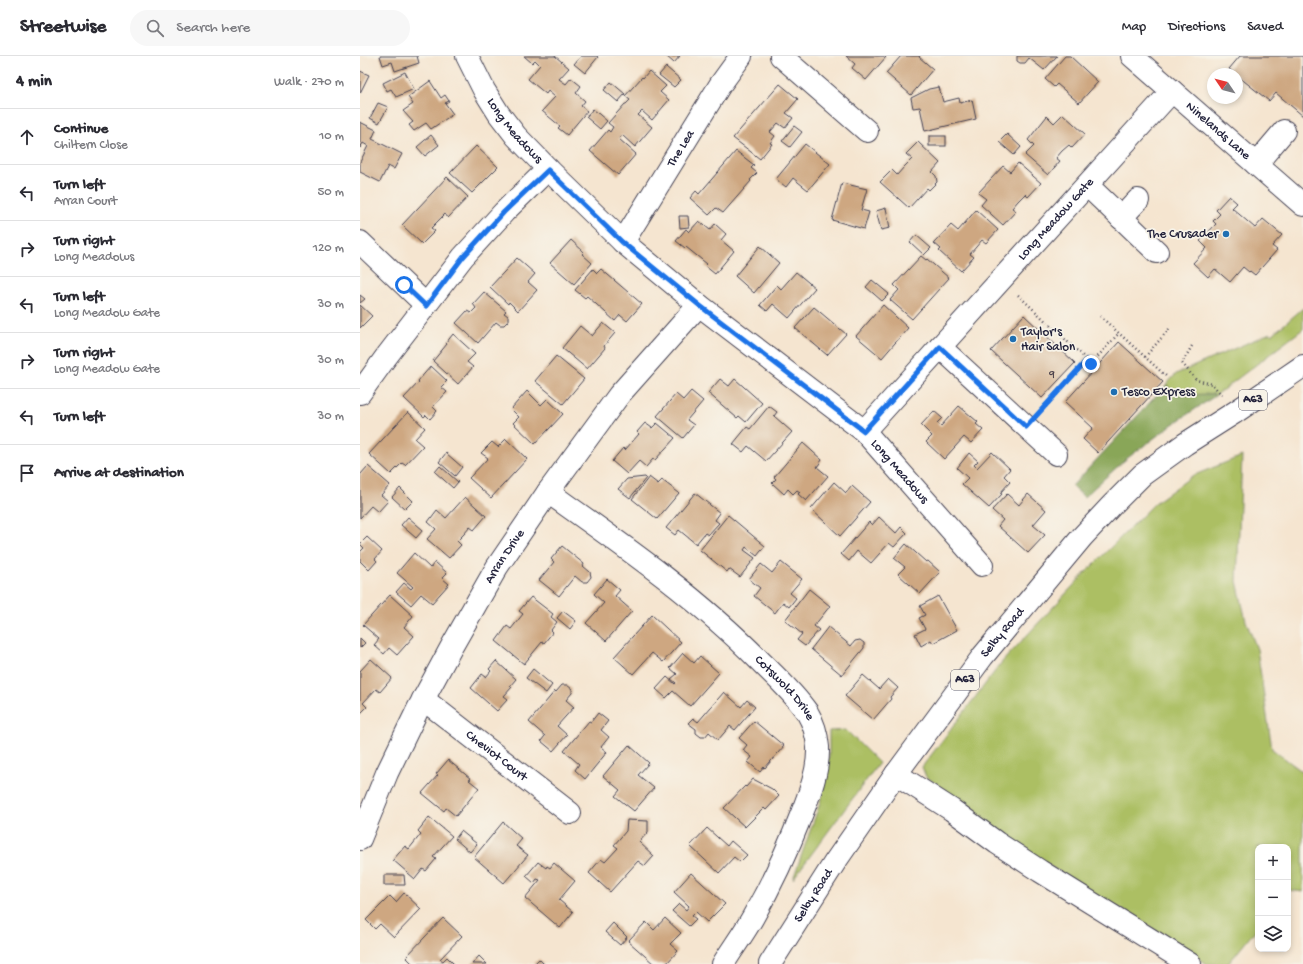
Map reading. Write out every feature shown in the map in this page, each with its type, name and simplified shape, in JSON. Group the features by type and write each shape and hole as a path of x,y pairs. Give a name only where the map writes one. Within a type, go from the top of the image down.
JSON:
{"main road":[{"name":"Long Meadows","path":"467,56 484,90 499,114 516,136 548,170 622,242 699,305 864,431 982,565"},
{"name":"The Lea","path":"622,242 720,85 741,56"},
{"path":"781,56 867,131"},
{"name":"Ninelands Lane","path":"1132,56 1303,205"},
{"name":"Long Meadow Gate","path":"864,431 1172,91"},
{"path":"1256,164 1284,131"},
{"path":"360,393 468,252 504,212 548,170"},
{"path":"1087,185 1157,252"},
{"path":"1121,218 1138,200"},
{"path":"360,242 426,306"},
{"name":"Arran Drive","path":"360,839 387,773 423,699 497,567 548,492 619,396 699,305"},
{"path":"940,347 1056,454"},
{"name":"Selby Road","path":"770,964 835,862 896,774 983,656 1082,537 1112,505 1148,471 1185,444 1303,366"},
{"name":"Cotswold Drive","path":"548,492 662,574 732,633 792,694 808,713 815,730 818,748 816,766 809,795 793,837 774,879 752,919 723,964"},
{"name":"Cheviot Court","path":"423,699 570,813"},
{"path":"896,774 952,810 997,843 1040,871 1190,964"}],"path":[{"path":"1001,279 1091,364 1119,334"},
{"path":"1100,316 1167,377"},
{"path":"1145,357 1170,328"},
{"path":"1192,346 1182,363 1196,380 1212,384 1237,411"},
{"path":"1026,427 1087,360"}],"green space":[{"path":"1303,308 1303,329 1215,396 1214,394 1178,395 1166,385 1176,374 1270,333 1272,335"},
{"path":"1166,385 1178,395 1214,394 1215,396 1173,424 1125,460 1084,497 1072,486"},
{"path":"1242,456 1237,581 1246,621 1257,649 1272,749 1303,772 1303,892 1291,890 1291,844 1255,844 1255,931 1228,964 1206,964 1135,917 1096,896 991,828 964,803 926,777 922,767 1002,662 1087,571 1155,503 1192,476"},
{"path":"846,730 879,763 793,879 820,803 829,757 829,731"}],"building":[{"path":"380,56 417,56 419,63 395,71 392,62 383,65"},
{"path":"524,56 555,56 569,68 559,79 566,84 571,78 581,86 576,93 585,101 581,106 587,111 567,135 558,128 560,126 542,111 555,97 548,91 546,94 528,79 540,65 535,60 532,63"},
{"path":"581,56 598,57 585,73 574,64"},
{"path":"666,56 680,56 674,63"},
{"path":"846,56 886,57 866,80 852,68 855,64"},
{"path":"901,56 920,56 919,57 933,69 911,95 886,73"},
{"path":"1017,56 1057,56 1044,70 1029,58 1025,63 1020,63 1017,61"},
{"path":"1065,56 1070,56 1098,82 1079,103 1057,84 1054,87 1045,79"},
{"path":"1240,56 1303,56 1303,116 1276,93 1269,101 1243,80 1243,68 1230,68"},
{"path":"666,67 681,80 674,87 659,75"},
{"path":"360,71 369,75 360,93"},
{"path":"649,71 666,86 660,92 669,100 652,120 642,111 638,115 652,127 635,147 622,135 619,139 636,154 618,175 590,151 608,130 610,132 613,127 608,123 630,100 625,96"},
{"path":"405,72 414,89 396,97 391,89 387,91 383,83"},
{"path":"430,81 441,98 445,95 449,101 445,103 453,114 431,129 426,123 414,131 409,125 413,122 403,111 413,104 408,97"},
{"path":"611,82 625,94 618,102 604,90"},
{"path":"780,84 798,99 786,113 793,118 785,128 778,123 770,132 775,136 770,143 772,144 760,159 733,138"},
{"path":"939,87 943,102 959,98 960,103 972,100 976,119 925,131 920,107 913,108 911,98 929,89"},
{"path":"378,103 388,107 379,123 370,118"},
{"path":"593,109 607,121 600,129 586,117"},
{"path":"1063,114 1085,134 1072,148 1069,145 1062,151 1056,158 1060,161 1048,175 1025,155 1034,146 1028,140 1047,116 1054,123"},
{"path":"360,122 376,130 372,139 402,154 394,169 388,166 380,182 360,172 360,162 368,146 363,143 360,148"},
{"path":"794,126 802,132 790,147 782,141"},
{"path":"1007,134 1021,147 1014,155 999,142"},
{"path":"431,135 439,145 425,156 417,147"},
{"path":"929,136 946,136 946,146 929,146"},
{"path":"918,142 940,163 932,172 936,176 937,182 929,190 927,188 909,208 880,182 892,170 897,175 912,159 906,154"},
{"path":"805,144 830,164 808,190 793,178 786,187 776,179"},
{"path":"476,146 498,167 472,193 450,173"},
{"path":"736,151 754,165 751,168 757,173 723,213 716,208 709,215 690,198 696,191 699,194"},
{"path":"1018,163 1041,183 1028,197 1025,194 1018,201 1012,208 1016,211 1003,225 981,205 986,199 978,193 1003,166 1010,172"},
{"path":"447,177 468,197 448,218 445,214 431,228 435,231 422,244 402,225"},
{"path":"842,183 867,189 861,210 869,212 864,229 832,220"},
{"path":"1229,196 1237,203 1232,208 1255,228 1263,219 1282,235 1272,246 1277,250 1255,275 1243,267 1230,282 1215,269 1208,277 1193,263 1207,248 1200,241 1216,224 1213,221 1220,214 1216,210"},
{"path":"886,208 890,228 881,230 876,211"},
{"path":"976,210 998,230 986,243 982,240 970,254 974,257 961,271 939,251 941,249 934,243 951,225 958,231"},
{"path":"679,216 688,216 689,227 680,228"},
{"path":"699,221 710,230 715,224 726,234 721,240 734,251 715,274 705,266 707,264 676,241 686,229 689,232"},
{"path":"916,235 931,248 924,255 910,242"},
{"path":"571,240 584,252 582,254 592,263 574,284 550,263"},
{"path":"760,246 779,263 754,293 735,276"},
{"path":"921,256 926,260 927,259 949,278 912,319 890,300 899,290 894,285"},
{"path":"517,258 535,274 528,282 537,290 518,311 490,287"},
{"path":"593,269 597,273 601,269 642,304 627,321 620,315 615,321 587,296 585,298 575,290"},
{"path":"796,272 815,288 789,318 773,304 767,311 760,305 777,285 781,289"},
{"path":"872,280 889,294 882,301 866,287"},
{"path":"484,292 506,311 504,313 508,316 508,321 504,325 500,325 496,322 478,343 456,323 467,311 471,313 476,308 473,304"},
{"path":"360,295 365,299 360,303"},
{"path":"360,305 372,316 360,328"},
{"path":"883,305 908,328 882,358 856,336"},
{"path":"814,307 846,334 827,355 795,328"},
{"path":"1024,315 1075,363 1042,398 991,351"},
{"path":"603,323 615,333 604,346 605,348 587,369 562,348 580,326 592,336"},
{"path":"453,334 475,354 467,362 473,367 458,384 433,361"},
{"name":"Tesco Express","path":"1119,342 1163,382 1098,453 1083,439 1093,428 1065,402"},
{"path":"556,356 584,379 563,404 535,381"},
{"path":"431,366 447,381 441,387 447,392 433,407 437,411 430,419 426,415 424,417 404,398"},
{"path":"720,379 729,386 735,379 762,403 746,422 739,416 737,418 708,393"},
{"path":"527,391 541,405 547,399 563,414 535,444 513,423 519,417 511,409"},
{"path":"691,391 703,401 687,420 694,425 683,438 657,416 676,394 683,400"},
{"path":"769,406 777,412 774,416 792,432 766,461 748,446 743,452 733,444 747,427 750,429"},
{"path":"959,406 978,422 976,424 983,430 971,443 964,437 944,459 926,442 932,436 921,425 934,411 942,418 937,423 941,426"},
{"path":"408,412 425,428 415,439 423,446 405,465 402,463 391,474 369,454"},
{"path":"645,423 652,428 657,423 675,438 655,460 653,459 646,467 639,461 627,474 612,461 623,448 625,450 639,434 637,432"},
{"path":"506,439 527,459 491,498 469,478 488,458 481,453 492,442 498,447"},
{"path":"803,443 822,460 817,467 828,476 806,501 798,494 800,492 797,490 793,494 788,489 784,494 772,483 776,479 774,477"},
{"path":"992,452 1010,469 1004,476 1010,482 1000,493 1002,494 989,508 962,484 968,478 957,468 969,453 978,461 974,465 977,468"},
{"path":"446,453 462,467 455,476 439,462"},
{"path":"368,466 390,485 381,495 388,501 378,512 371,506 360,518 360,475"},
{"path":"440,466 458,482 453,488 435,472"},
{"path":"649,477 658,484 662,480 679,493 657,519 632,499"},
{"path":"646,478 630,498 618,489 627,479"},
{"path":"834,482 846,493 852,486 870,502 840,536 811,509"},
{"path":"400,488 413,501 405,509 392,497"},
{"path":"695,493 720,513 715,520 719,523 708,535 705,533 696,544 679,530 675,535 666,528"},
{"path":"1007,494 1019,505 1028,494 1046,510 1033,525 1045,535 1028,553 998,526 1003,520 992,510"},
{"path":"465,497 486,516 474,530 470,527 457,541 461,545 449,558 427,539 436,529 428,522 437,510 446,518"},
{"path":"728,515 765,546 757,556 746,547 744,550 755,558 740,577 729,569 727,572 700,550"},
{"path":"408,517 423,530 416,538 401,525"},
{"path":"879,517 896,533 901,527 907,533 894,547 889,543 871,563 857,551 849,561 841,554 869,522 872,525"},
{"path":"367,537 382,551 375,559 377,561 369,570 360,561 360,552 364,548 360,544"},
{"path":"906,544 940,572 920,594 898,574 905,567 894,558"},
{"path":"562,546 584,564 583,566 590,572 591,577 587,582 582,582 575,576 559,596 539,580 554,562 551,559"},
{"path":"414,553 430,568 435,562 447,573 442,578 449,584 432,603 421,594 411,605 396,592 404,583 411,589 413,587 397,573"},
{"path":"781,562 802,579 790,593 796,598 789,607 783,602 775,613 754,596 760,588 749,579 761,564 772,573"},
{"path":"607,579 620,590 615,596 632,611 606,641 586,623 604,603 594,594"},
{"path":"809,589 830,606 814,626 819,630 805,646 797,640 802,634 785,620"},
{"path":"390,595 413,616 404,627 414,636 397,655 389,648 384,654 374,645 379,639 363,625"},
{"path":"938,596 957,630 933,643 931,640 921,646 915,634 925,629 919,618 925,615 920,606"},
{"path":"531,597 553,614 551,617 557,622 551,630 553,632 544,643 542,642 524,664 496,641 507,626 511,629 523,614 519,611"},
{"path":"563,611 576,621 570,629 557,618"},
{"path":"652,615 681,642 663,662 652,653 633,674 614,657"},
{"path":"828,627 851,646 855,641 860,640 864,643 864,648 842,675 811,649"},
{"path":"360,638 365,643 360,648"},
{"path":"683,653 694,663 700,656 719,673 690,706 673,691 666,698 656,689 667,677 675,684 676,683 671,679 677,674 670,668"},
{"path":"371,659 392,678 380,692 376,689 363,703 367,707 360,714 360,671"},
{"path":"496,661 516,679 510,686 512,687 504,696 508,699 497,711 471,688 482,674 486,677 491,671 489,669"},
{"path":"533,669 552,685 546,693 526,678"},
{"path":"863,675 879,689 888,679 898,688 890,697 891,699 873,720 845,696"},
{"path":"562,685 567,685 572,689 572,693 566,700 574,707 557,726 567,735 553,751 541,741 545,736 529,722 555,691 556,692"},
{"path":"724,692 741,707 747,700 755,707 735,730 730,726 718,740 709,732 705,737 701,737 696,733 696,729 688,723 693,718 698,722"},
{"path":"598,713 608,721 601,730 609,737 601,747 607,752 585,779 575,770 579,764 564,751 589,721 591,722"},
{"path":"754,721 784,746 760,772 748,762 752,757 743,750 747,745 739,738"},
{"path":"629,745 649,763 638,775 654,788 634,811 615,796 620,790 603,776"},
{"path":"448,760 471,779 469,780 479,788 456,816 446,808 444,811 422,793 438,775 436,774"},
{"path":"753,779 772,789 779,796 766,810 764,808 745,827 724,808"},
{"path":"429,817 452,836 433,857 436,859 426,871 423,869 415,879 393,860 405,846 409,849 421,834 418,831"},
{"path":"627,820 648,821 648,832 639,842 654,856 645,866 638,861 610,892 589,873 601,859 605,862 618,848 614,845 626,831"},
{"path":"503,822 522,839 516,846 528,855 504,883 474,857"},
{"path":"707,828 727,846 731,841 747,855 740,862 734,857 719,873 690,846"},
{"path":"461,831 477,844 470,852 455,839"},
{"path":"538,862 546,868 547,866 550,868 554,863 575,881 559,900 573,912 560,928 525,898 540,880 537,879 534,883 526,876"},
{"path":"691,873 725,904 707,922 696,912 692,916 696,919 689,926 672,911 679,904 686,910 689,906 674,892"},
{"path":"384,875 404,875 405,885 384,885"},
{"path":"404,893 421,909 394,937 380,924 375,929 366,920 390,896 396,902"},
{"path":"443,918 462,936 440,959 443,961 447,957 454,964 413,964 406,957"},
{"path":"665,918 681,933 670,944 678,951 666,964 654,964 628,941 646,922 654,930"},
{"path":"613,923 627,937 620,945 605,932"},
{"path":"479,956 487,964 472,964"},
{"path":"539,959 544,964 534,964"}],"place":[{"name":"The Crusader","path":"1226,234"},
{"name":"Taylor's Hair Salon","path":"1013,339"},
{"name":"Tesco Express","path":"1114,392"}],"route":[{"path":"404,285 426,306 463,257 504,212 548,170 622,242 699,305 864,431 940,347 1026,427 1087,360 1091,364"}]}
